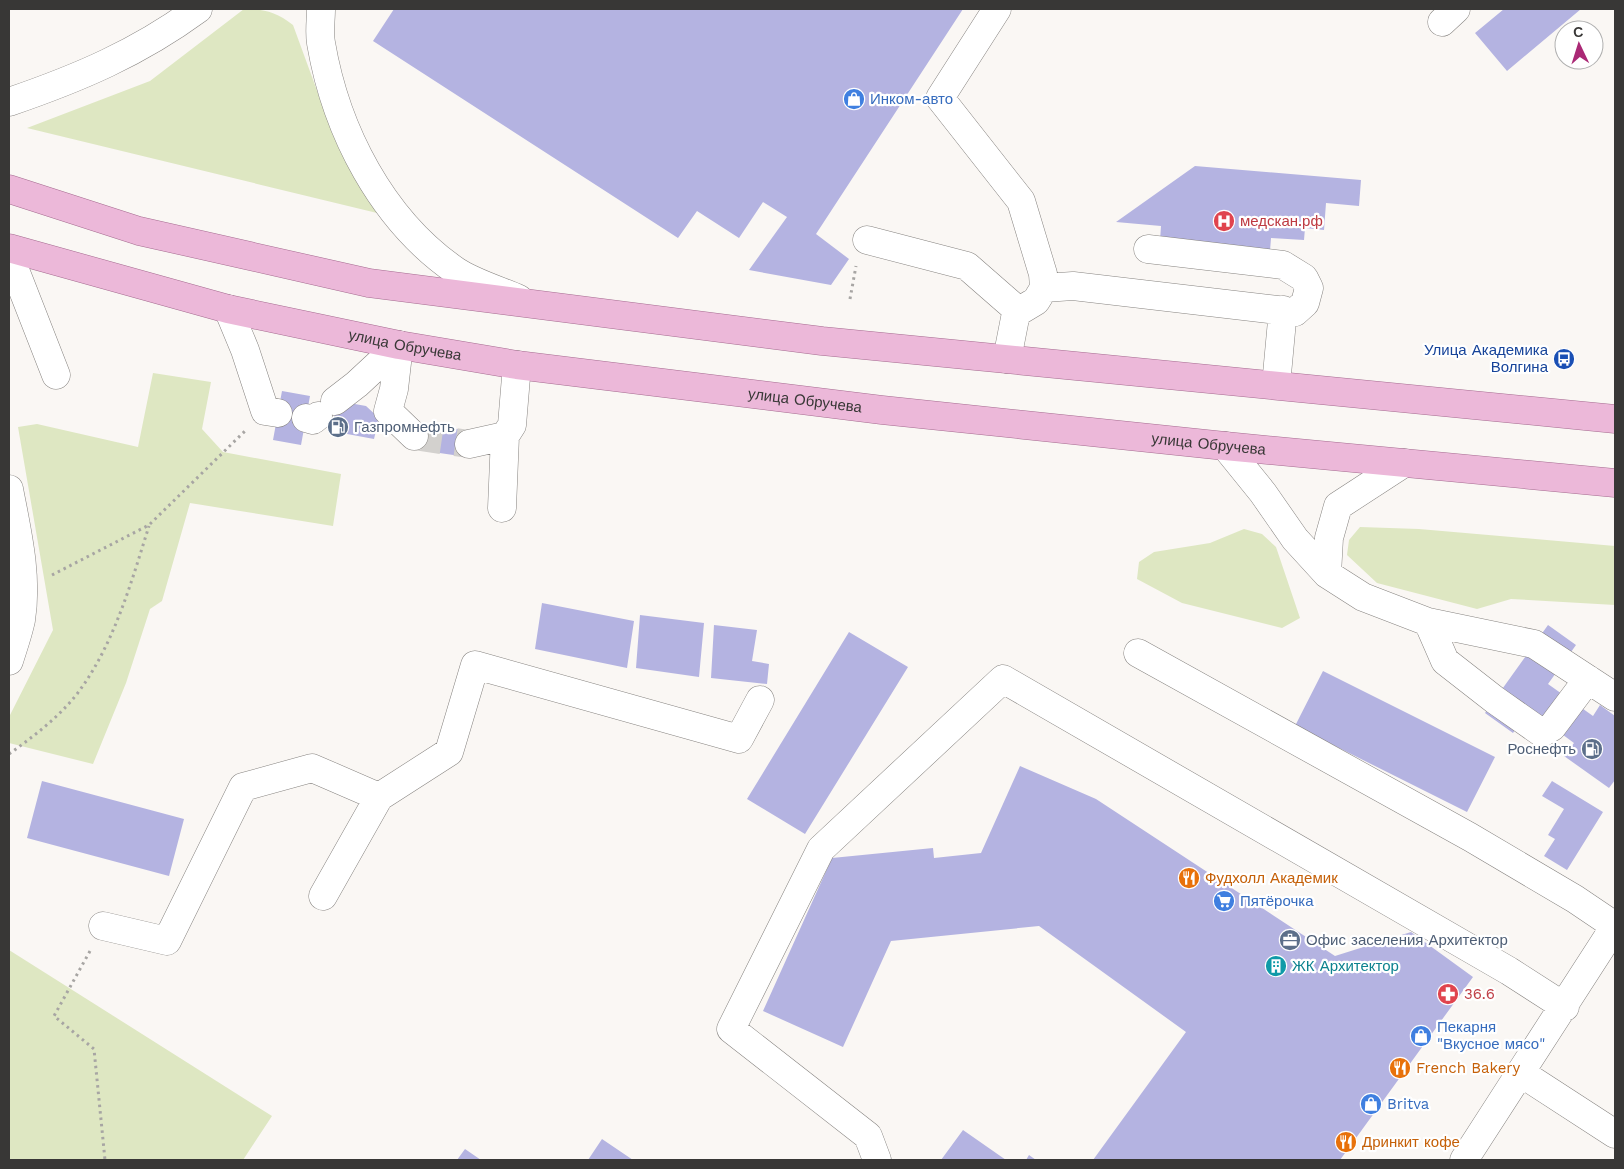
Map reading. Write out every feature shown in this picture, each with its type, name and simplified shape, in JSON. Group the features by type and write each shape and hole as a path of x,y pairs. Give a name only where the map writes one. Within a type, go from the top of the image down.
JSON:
{"main road":[{"path":"9,189 139,231 360,281 822,341 1615,419"},
{"name":"улица Обручева","path":"15,263 399,345 517,365 739,394 1225,446 1615,483"}],"street":[{"path":"9,102 98,69 162,35 198,9"},
{"path":"302,9 321,41"},
{"path":"321,9 321,41 332,89 349,137 378,190 406,227 457,272 529,304"},
{"path":"997,9 940,98 1021,201 1043,274 1044,288 1036,301 1016,312"},
{"path":"867,240 967,266 1014,307 1016,312 1007,359"},
{"path":"1044,288 1073,286 1295,312 1305,303 1309,288 1304,278 1283,265 1148,249"},
{"path":"15,263 56,375"},
{"path":"228,309 271,412"},
{"path":"1276,385 1283,310"},
{"path":"319,412 356,384 399,345"},
{"path":"399,345 394,389 388,410 414,436"},
{"path":"502,508 505,436 512,425 517,365"},
{"path":"469,444 505,436"},
{"path":"1225,446 1263,493 1296,540 1327,574 1363,597 1428,622 1534,644 1615,697"},
{"path":"1327,574 1330,538 1338,506 1404,463"},
{"path":"9,489 19,540 24,587 21,621 9,661"},
{"path":"1428,622 1445,661 1495,700 1542,733 1552,727 1588,679"},
{"path":"1138,653 1470,837 1575,898 1615,926 1464,1160"},
{"path":"323,896 379,796 449,752 475,665 739,739 760,700"},
{"path":"877,1160 868,1136 731,1029 821,849 1003,678 1509,971 1564,1007"},
{"path":"103,926 167,941 243,787 312,768 379,796"},
{"path":"1521,1073 1615,1134"}],"path":[{"path":"850,299 856,266"},
{"path":"24,587 60,571 149,525 271,412"},
{"path":"9,754 45,728 77,693 108,642 124,602 149,525"},
{"path":"103,926 54,1016 94,1049 105,1160"}],"green space":[{"path":"244,9 270,12 293,25 334,137 377,213 27,128 150,81"},
{"path":"153,373 211,382 202,429 223,452 341,474 333,526 190,503 162,601 150,609 126,683 93,764 9,743 9,717 53,630 18,427 37,424 138,447"},
{"path":"1360,527 1419,529 1615,546 1615,605 1511,599 1477,609 1377,583 1347,555 1349,540"},
{"path":"1244,529 1262,534 1276,547 1300,618 1282,628 1182,603 1137,579 1139,562 1154,552 1210,543"},
{"path":"9,950 272,1116 243,1160 9,1160"}],"building":[{"path":"394,9 963,9 816,234 849,259 831,285 749,270 787,217 763,202 739,238 697,211 678,238 373,41"},
{"path":"1504,9 1581,9 1568,20 1554,20 1554,32 1507,71 1475,33"},
{"path":"1195,166 1361,180 1359,206 1326,203 1324,230 1305,228 1304,240 1271,238 1270,251 1160,241 1161,226 1116,222"},
{"path":"282,391 310,396 301,445 273,440"},
{"path":"338,401 366,406 379,418 374,439 331,431"},
{"path":"416,423 471,431 467,457 412,449"},
{"path":"542,603 634,621 627,668 535,649"},
{"path":"640,615 704,623 699,677 636,668"},
{"path":"714,625 757,630 752,661 769,664 767,684 711,678"},
{"path":"1548,625 1576,645 1548,684 1593,716 1600,705 1615,716 1615,780 1609,788 1564,756 1574,743 1529,710 1513,733 1485,713"},
{"path":"849,632 908,667 805,834 747,799"},
{"path":"1323,671 1495,757 1467,812 1295,726"},
{"name":"ЖК Архитектор","path":"1020,766 1096,799 1335,956 1411,932 1473,977 1340,1160 1093,1160 1186,1032 1039,926 891,941 843,1047 763,1011 832,858 933,848 934,858 981,853"},
{"path":"42,781 184,819 169,876 27,838"},
{"path":"1552,781 1603,812 1567,870 1544,856 1555,839 1548,835 1564,809 1542,796"},
{"path":"963,1130 1006,1160 941,1160"},
{"path":"602,1139 633,1160 588,1160"},
{"path":"465,1149 481,1160 457,1160"},
{"path":"1029,1155 1036,1160 1026,1160"}],"tunnel":[{"path":"414,436 469,444"}],"place":[{"name":"Инком-авто","path":"854,99"},
{"name":"медскан.рф","path":"1224,221"},
{"name":"Улица Академика Волгина","path":"1564,359"},
{"name":"Газпромнефть","path":"338,427"},
{"name":"Роснефть","path":"1592,749"},
{"name":"Фудхолл Академик","path":"1189,878"},
{"name":"Пятёрочка","path":"1224,901"},
{"name":"Офис заселения Архитектор","path":"1290,940"},
{"name":"ЖК Архитектор","path":"1276,966"},
{"name":"36.6","path":"1448,994"},
{"name":"Пекарня \"Вкусное мясо\"","path":"1421,1036"},
{"name":"French Bakery","path":"1400,1068"},
{"name":"Britva","path":"1371,1104"},
{"name":"Дринкит кофе","path":"1346,1142"}]}
